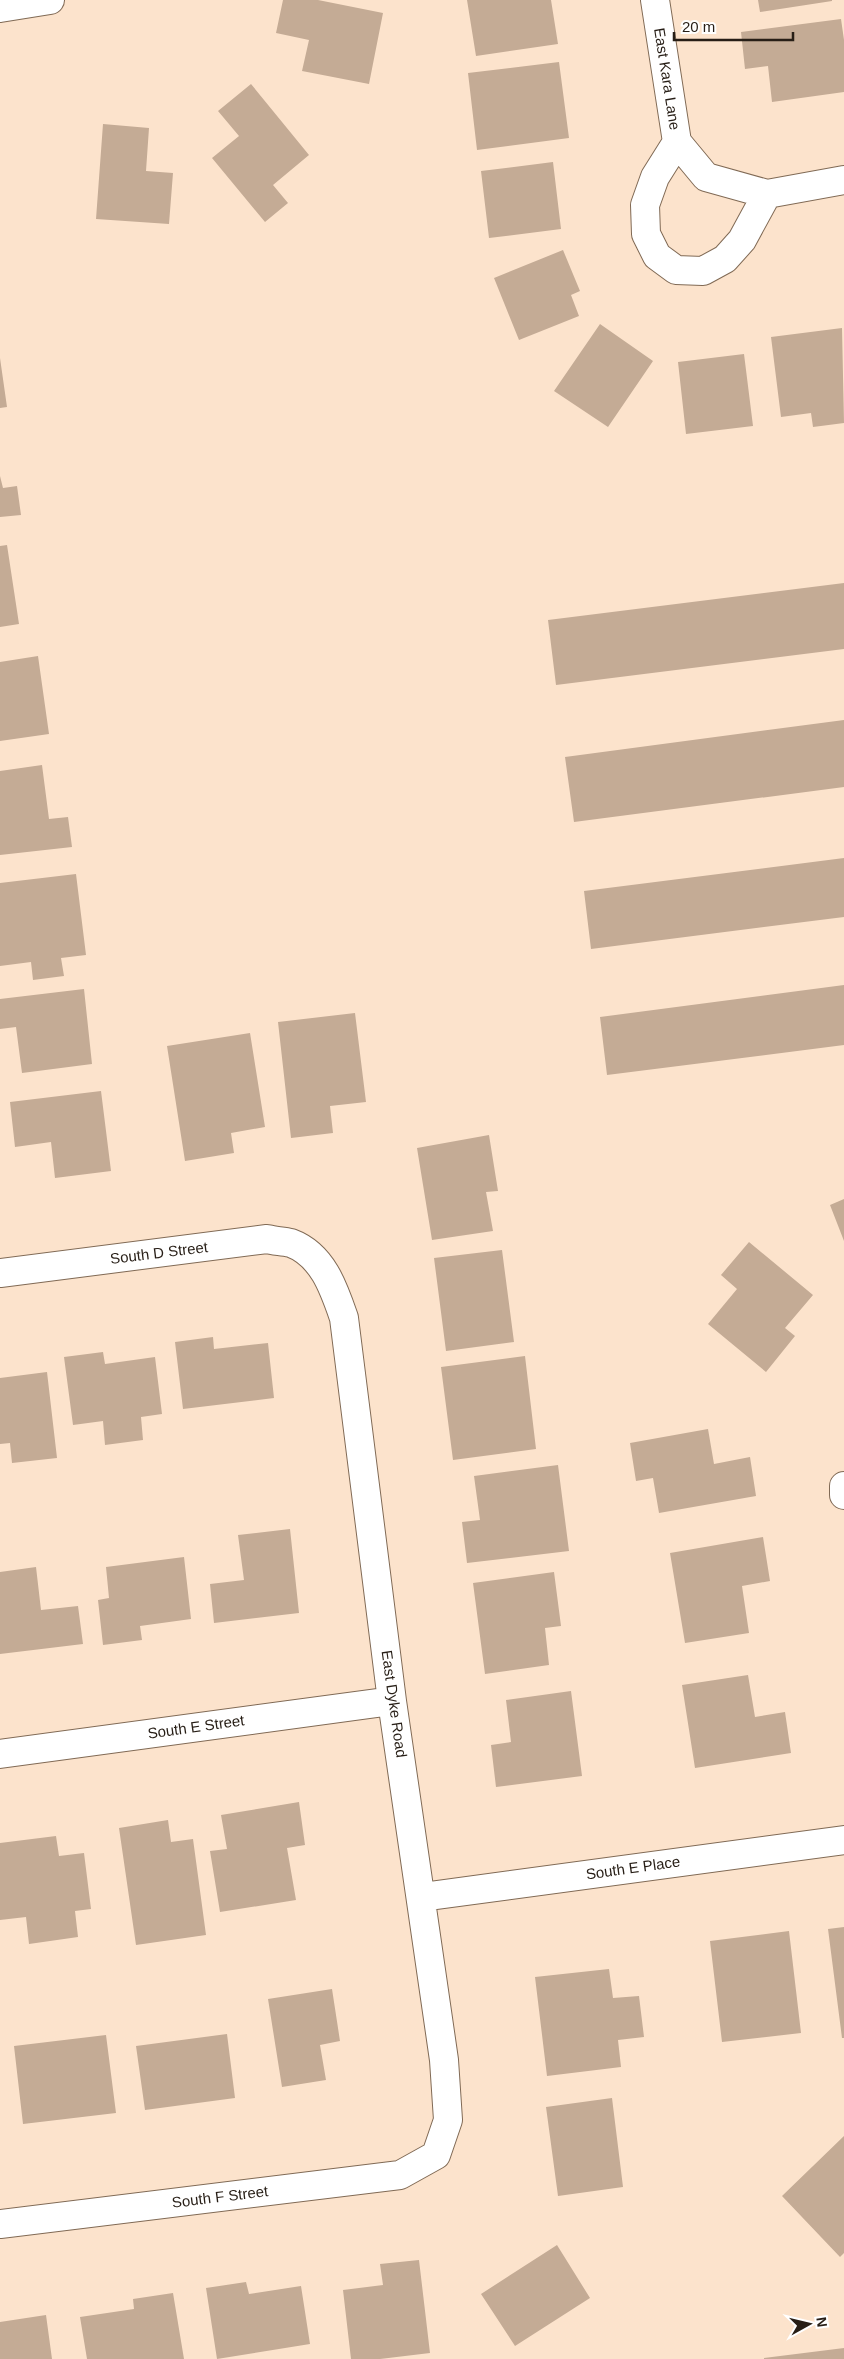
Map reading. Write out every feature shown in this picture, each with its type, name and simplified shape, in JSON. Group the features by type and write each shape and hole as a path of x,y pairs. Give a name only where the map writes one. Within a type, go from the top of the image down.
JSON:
{"street":[{"path":"0,8 50,0"},
{"name":"East Kara Lane","path":"655,0 677,142 706,177 766,194"},
{"path":"677,142 655,177 645,205 646,234 657,256 676,270 703,271 725,259 742,240 766,194 844,180"},
{"name":"South D Street","path":"0,1273 267,1239 291,1243 314,1257"},
{"name":"East Dyke Road","path":"314,1257 332,1285 344,1318 392,1701 422,1897 444,2060 448,2120 436,2155"},
{"path":"844,1486 844,1495"},
{"name":"South E Street","path":"0,1754 392,1701"},
{"name":"South E Place","path":"422,1897 844,1840"},
{"name":"South F Street","path":"0,2224 400,2175 436,2155"}],"building":[{"path":"283,0 318,0 383,13 369,84 302,71 309,40 276,33"},
{"path":"467,0 551,0 558,44 476,56"},
{"path":"758,0 832,0 832,1 760,12"},
{"path":"841,19 844,40 844,92 772,102 768,66 745,69 741,32"},
{"path":"559,62 569,138 477,150 468,73"},
{"path":"251,84 309,155 273,185 288,203 265,222 212,158 239,136 218,111"},
{"path":"103,124 149,128 146,171 173,173 169,224 96,219"},
{"path":"553,162 561,229 489,238 481,171"},
{"path":"563,250 580,291 571,295 579,316 519,340 494,278"},
{"path":"600,324 653,361 608,427 554,391"},
{"path":"842,328 844,423 813,427 811,413 781,417 771,337"},
{"path":"744,354 753,426 686,434 678,362"},
{"path":"0,358 7,407 0,408"},
{"path":"0,476 3,488 17,486 21,515 0,517"},
{"path":"7,545 19,624 0,627 0,546"},
{"path":"844,583 844,649 556,685 548,620"},
{"path":"38,656 49,734 0,741 0,662"},
{"path":"844,720 844,787 574,822 565,757"},
{"path":"42,765 49,819 68,817 72,847 0,855 0,771"},
{"path":"844,858 844,917 591,949 584,891"},
{"path":"76,874 86,955 61,958 64,976 33,980 31,962 0,966 0,883"},
{"path":"844,985 844,1045 607,1075 600,1017"},
{"path":"84,989 92,1064 22,1073 16,1027 0,1029 0,999"},
{"path":"355,1013 366,1102 330,1106 333,1133 291,1138 278,1022"},
{"path":"250,1033 265,1127 231,1133 234,1153 185,1161 167,1046"},
{"path":"101,1091 111,1171 55,1178 51,1142 15,1147 10,1102"},
{"path":"489,1135 498,1191 486,1192 493,1231 432,1240 417,1148"},
{"path":"844,1199 844,1241 830,1205"},
{"path":"749,1242 813,1295 785,1328 795,1336 766,1372 708,1324 737,1289 721,1275"},
{"path":"502,1250 514,1342 446,1351 434,1258"},
{"path":"213,1337 214,1349 268,1343 274,1398 183,1409 175,1342"},
{"path":"103,1352 105,1364 155,1357 162,1414 141,1417 143,1440 105,1445 103,1421 73,1425 64,1357"},
{"path":"525,1356 536,1449 453,1460 441,1367"},
{"path":"47,1372 57,1458 12,1463 10,1443 0,1444 0,1378"},
{"path":"708,1429 714,1464 750,1457 756,1496 659,1513 653,1478 636,1481 630,1443"},
{"path":"558,1465 569,1551 467,1563 462,1522 480,1520 474,1476"},
{"path":"290,1529 299,1613 214,1623 210,1584 244,1580 238,1535"},
{"path":"763,1537 770,1581 742,1586 749,1633 685,1643 670,1553"},
{"path":"184,1557 191,1619 140,1626 142,1640 103,1645 98,1600 109,1598 106,1567"},
{"path":"36,1567 41,1610 78,1606 83,1644 0,1654 0,1572"},
{"path":"554,1572 561,1626 545,1628 549,1665 485,1674 473,1583"},
{"path":"748,1675 755,1717 785,1712 791,1753 695,1768 682,1685"},
{"path":"571,1691 582,1776 496,1787 491,1745 511,1742 506,1700"},
{"path":"299,1802 305,1845 287,1848 296,1900 220,1912 210,1851 227,1849 221,1815"},
{"path":"168,1820 171,1842 193,1839 206,1935 136,1945 119,1828"},
{"path":"56,1836 59,1856 84,1853 91,1909 75,1911 78,1937 29,1944 26,1917 0,1920 0,1843"},
{"path":"844,1927 844,2038 842,2038 828,1929"},
{"path":"789,1931 801,2033 722,2042 710,1941"},
{"path":"609,1969 613,1998 639,1996 644,2037 618,2040 621,2067 547,2076 535,1977"},
{"path":"332,1989 340,2041 320,2045 326,2080 282,2087 268,1999"},
{"path":"227,2034 235,2098 145,2110 136,2046"},
{"path":"106,2035 116,2113 23,2124 14,2046"},
{"path":"612,2098 623,2187 558,2196 546,2107"},
{"path":"844,2136 844,2253 840,2257 782,2196"},
{"path":"557,2245 590,2298 515,2346 481,2294"},
{"path":"419,2260 430,2353 380,2359 351,2359 343,2290 383,2285 380,2264"},
{"path":"246,2282 249,2294 301,2286 310,2344 217,2359 206,2288"},
{"path":"173,2293 184,2359 87,2359 80,2317 134,2309 133,2299"},
{"path":"46,2315 52,2359 0,2359 0,2322"},
{"path":"844,2348 844,2359 764,2359 764,2358"}]}
